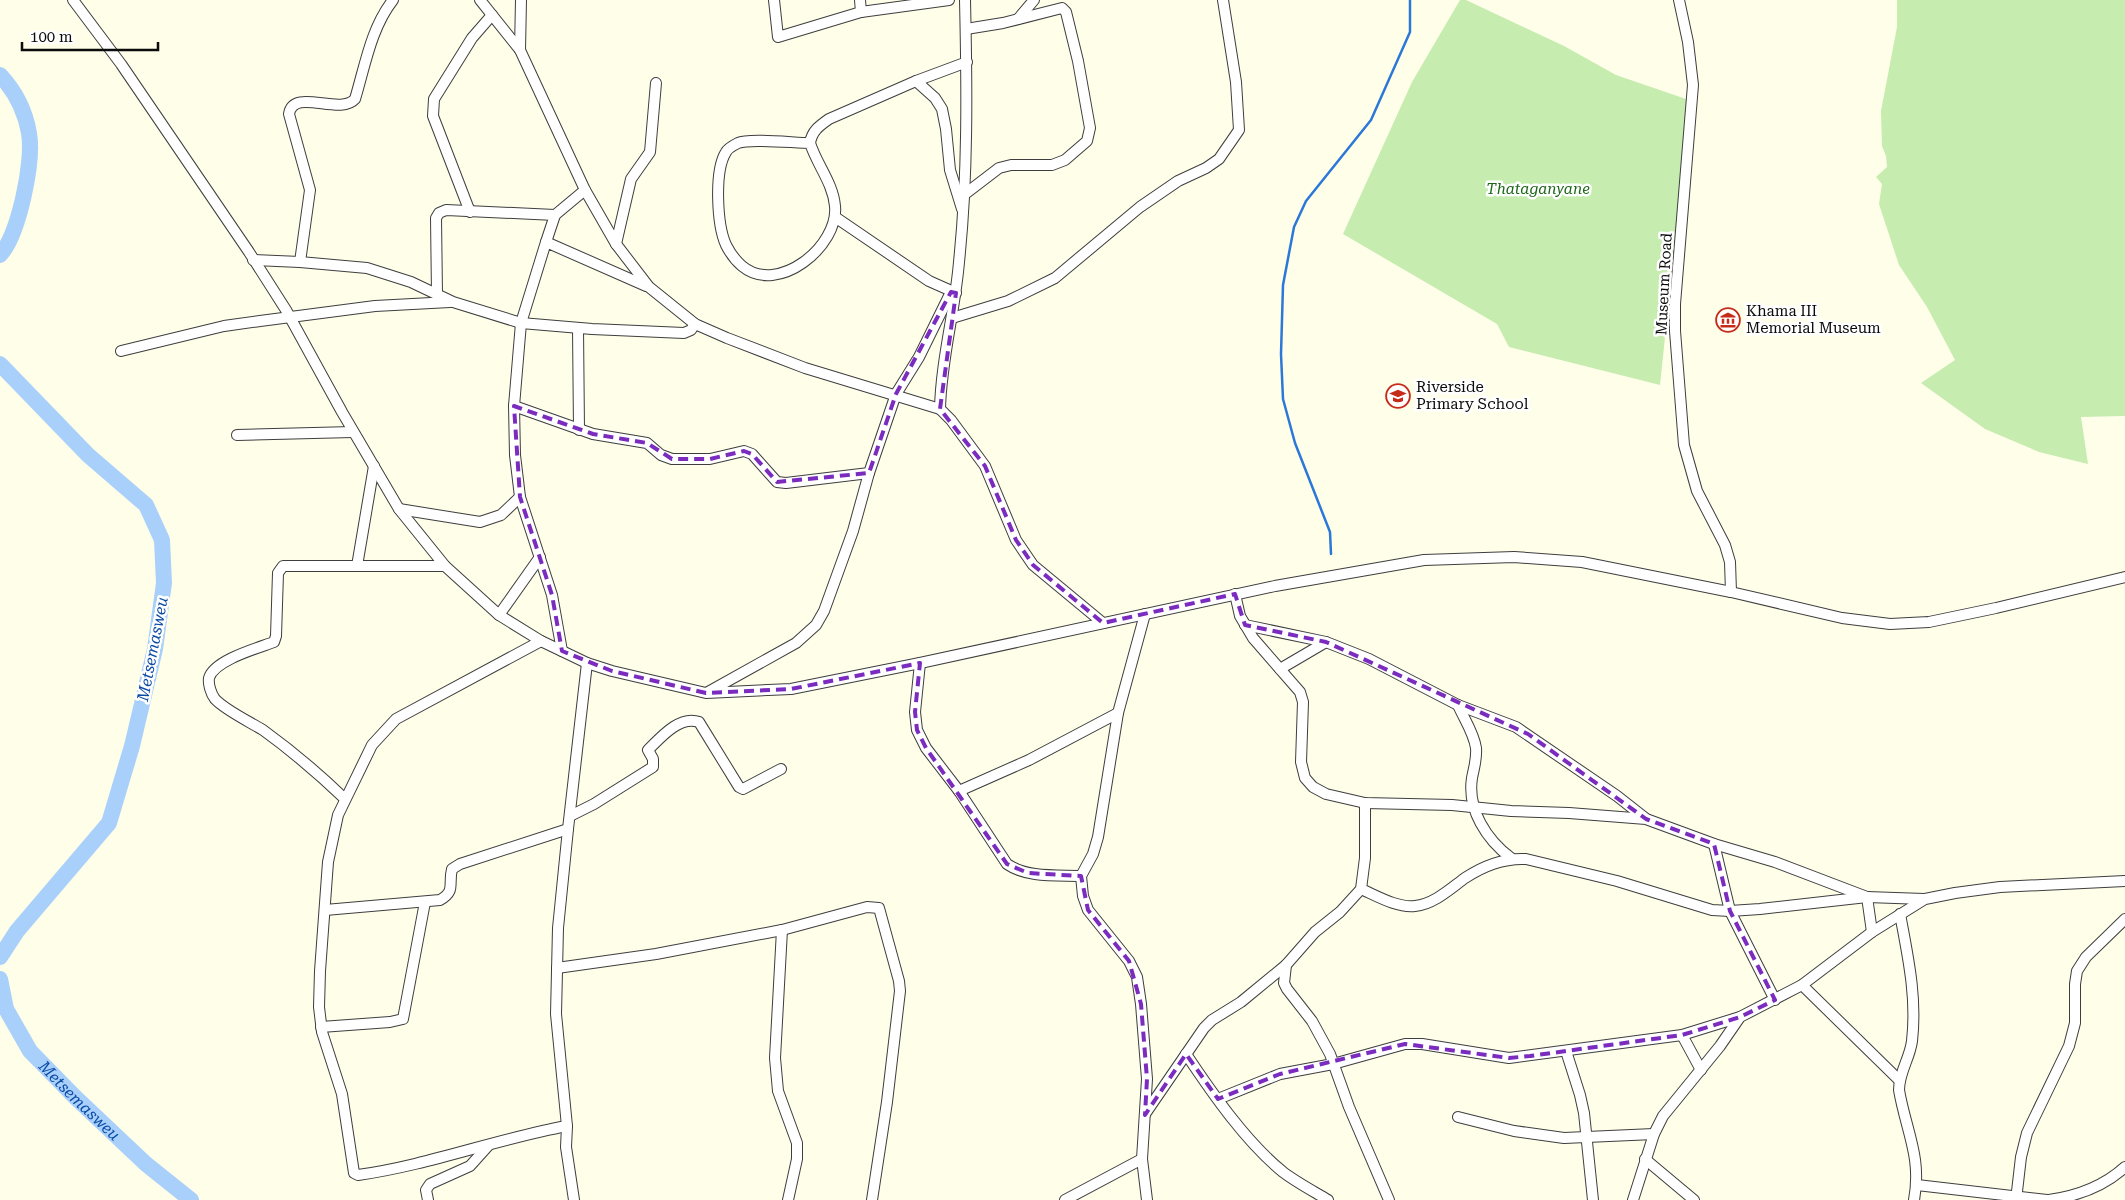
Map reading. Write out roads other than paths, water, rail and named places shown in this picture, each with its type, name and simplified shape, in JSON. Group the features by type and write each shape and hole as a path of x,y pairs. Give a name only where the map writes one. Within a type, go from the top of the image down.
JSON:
{"street":[{"path":"74,0 121,64 253,260 290,317 353,432 400,509 444,566 499,615 542,641 587,663 648,680 706,693 791,689 920,663 1235,594 1424,560 1514,557 1582,562 1731,592 1807,611 1890,624 1938,620 2125,577"},
{"path":"300,262 310,190 289,114 290,107 294,103 302,102 338,105 352,103 355,99 375,31 386,9 393,0"},
{"path":"480,0 520,50 585,190 616,244 649,287 695,324 726,338 805,368 896,394 940,409 952,420 985,466 1016,540 1034,565 1103,623"},
{"path":"520,50 521,0"},
{"path":"774,0 778,37 861,12 950,0"},
{"path":"860,0 861,12"},
{"path":"940,409 963,212 967,62 965,0"},
{"path":"1017,19 1034,0"},
{"path":"952,318 1008,301 1055,278 1140,206 1178,181 1206,168 1219,159 1239,130 1236,82 1223,0"},
{"name":"Museum Road","path":"1679,0 1688,42 1693,85 1675,304 1679,389 1684,444 1689,469 1697,491 1725,545 1730,562 1731,592"},
{"path":"964,194 999,168 1011,165 1052,165 1065,160 1079,149 1090,134 1078,61 1066,12 1062,8 966,29"},
{"path":"470,212 433,116 432,107 434,99 472,38 492,15"},
{"path":"810,143 742,141 726,150 720,171 718,207 725,243 733,257 744,268 758,274 776,275 791,270 806,261 819,248 830,232 835,217 831,187 810,143 811,136 817,127 829,119 916,80 967,62"},
{"path":"916,80 935,98 942,110 950,170 963,212"},
{"path":"616,244 631,179 650,152 656,83"},
{"path":"562,651 552,595 520,497 515,455 514,406 521,323 546,242 555,215 585,190"},
{"path":"437,294 436,218 439,213 446,210 555,215"},
{"path":"835,217 849,224 890,255 953,293"},
{"path":"546,242 649,287"},
{"path":"253,260 367,268 398,277 453,302 521,323 578,328 684,333 691,330 695,324"},
{"path":"706,693 796,643 816,626 824,611 853,531 869,473 896,394 919,357 953,293"},
{"path":"121,351 224,326 375,306 453,302"},
{"path":"578,328 579,430"},
{"path":"514,406 592,434 648,443 662,455 672,459 710,459 744,451 752,454 777,482 786,483 869,473"},
{"path":"237,434 353,432"},
{"path":"357,566 374,466"},
{"path":"400,509 480,522 500,515 520,497"},
{"path":"499,615 540,557"},
{"path":"345,798 309,765 263,730 215,699 210,688 209,678 214,669 222,663 274,642 279,568 283,566 444,566"},
{"path":"1235,594 1240,616 1253,638 1300,692 1303,702 1301,762 1305,778 1313,787 1326,794 1365,803 1452,805 1646,819"},
{"path":"1145,614 1118,713 1098,837 1093,854 1081,876 1082,896 1088,910 1129,961 1136,977 1147,1079 1142,1159 1147,1200"},
{"path":"1245,625 1326,642 1369,659 1458,705 1516,727 1646,819 1714,844 1775,862 1867,897"},
{"path":"542,641 396,719 372,745 338,815 328,862 319,1007 322,1027 342,1094 354,1174 358,1175 399,1168 512,1138 567,1126"},
{"path":"1280,669 1326,642"},
{"path":"574,1200 566,1147 567,1126 556,1014 557,968 558,928 587,663"},
{"path":"920,663 915,712 917,730 926,748 959,791 1007,864 1016,871 1028,873 1081,876"},
{"path":"1458,705 1476,746 1472,785 1473,807 1497,848 1511,858"},
{"path":"959,791 1029,760 1118,713"},
{"path":"570,816 594,804 653,767 648,750 682,721 692,719 699,722 739,787 743,789 781,769"},
{"path":"1145,1115 1204,1028 1212,1020 1241,1002 1286,965 1315,932 1340,912 1361,889 1364,858 1365,803"},
{"path":"325,910 440,900 448,896 451,889 452,869 460,864 568,829"},
{"path":"1714,844 1730,911 1776,1000"},
{"path":"1361,889 1400,904 1414,906 1425,904 1466,878 1498,862 1511,858 1526,859 1617,881 1691,905 1712,910 1730,911 1867,897 1926,899 2000,887 2125,881"},
{"path":"1867,897 1872,932"},
{"path":"1218,1099 1280,1074 1333,1064 1405,1044 1422,1044 1509,1058 1682,1036 1740,1017 1776,1000 1802,985 1872,932 1926,899"},
{"path":"322,1027 390,1022 403,1019 425,902"},
{"path":"557,968 656,954 782,930 867,907 879,908 882,912 900,981 900,991 887,1102 872,1200"},
{"path":"1900,914 1912,977 1914,1011 1911,1044 1899,1080 1901,1103 1916,1157 1917,1185 1914,1200"},
{"path":"2016,1199 2021,1156 2027,1133 2069,1046 2076,1007 2075,984 2078,971 2086,956 2125,919"},
{"path":"782,930 775,1058 778,1091 797,1143 797,1159 788,1200"},
{"path":"1286,965 1284,983 1286,989 1312,1022 1330,1054 1349,1108 1388,1200"},
{"path":"1802,985 1899,1080"},
{"path":"1632,1200 1654,1134 1663,1116 1701,1070 1740,1017"},
{"path":"1682,1036 1701,1070"},
{"path":"1566,1050 1580,1094 1593,1200"},
{"path":"1186,1054 1218,1099 1267,1158 1284,1172 1328,1200"},
{"path":"1458,1117 1514,1131 1564,1138 1654,1134"},
{"path":"428,1200 426,1190 430,1184 470,1166 488,1145"},
{"path":"1065,1200 1142,1159"},
{"path":"1645,1159 1694,1200"},
{"path":"1917,1185 2016,1199 2048,1200 2074,1196 2097,1187 2125,1167"}],"waterway":[{"path":"1331,554 1330,532 1295,443 1283,399 1281,354 1283,285 1294,227 1306,201 1371,120 1410,32 1410,0"},
{"name":"Metsemasweu","path":"0,75 11,88 22,109 29,133 30,145 27,178 19,215 7,245 0,255"},
{"name":"Metsemasweu","path":"0,364 88,455 146,505 162,540 164,583 155,649 132,746 109,823 17,931 0,957"},
{"name":"Metsemasweu","path":"0,979 6,1009 30,1051 75,1097 146,1164 191,1200"}],"place":[{"name":"Khama III Memorial Museum","path":"1728,320"},
{"name":"Riverside Primary School","path":"1398,396"}],"park label":[{"name":"Thataganyane","path":"1538,189"}]}
